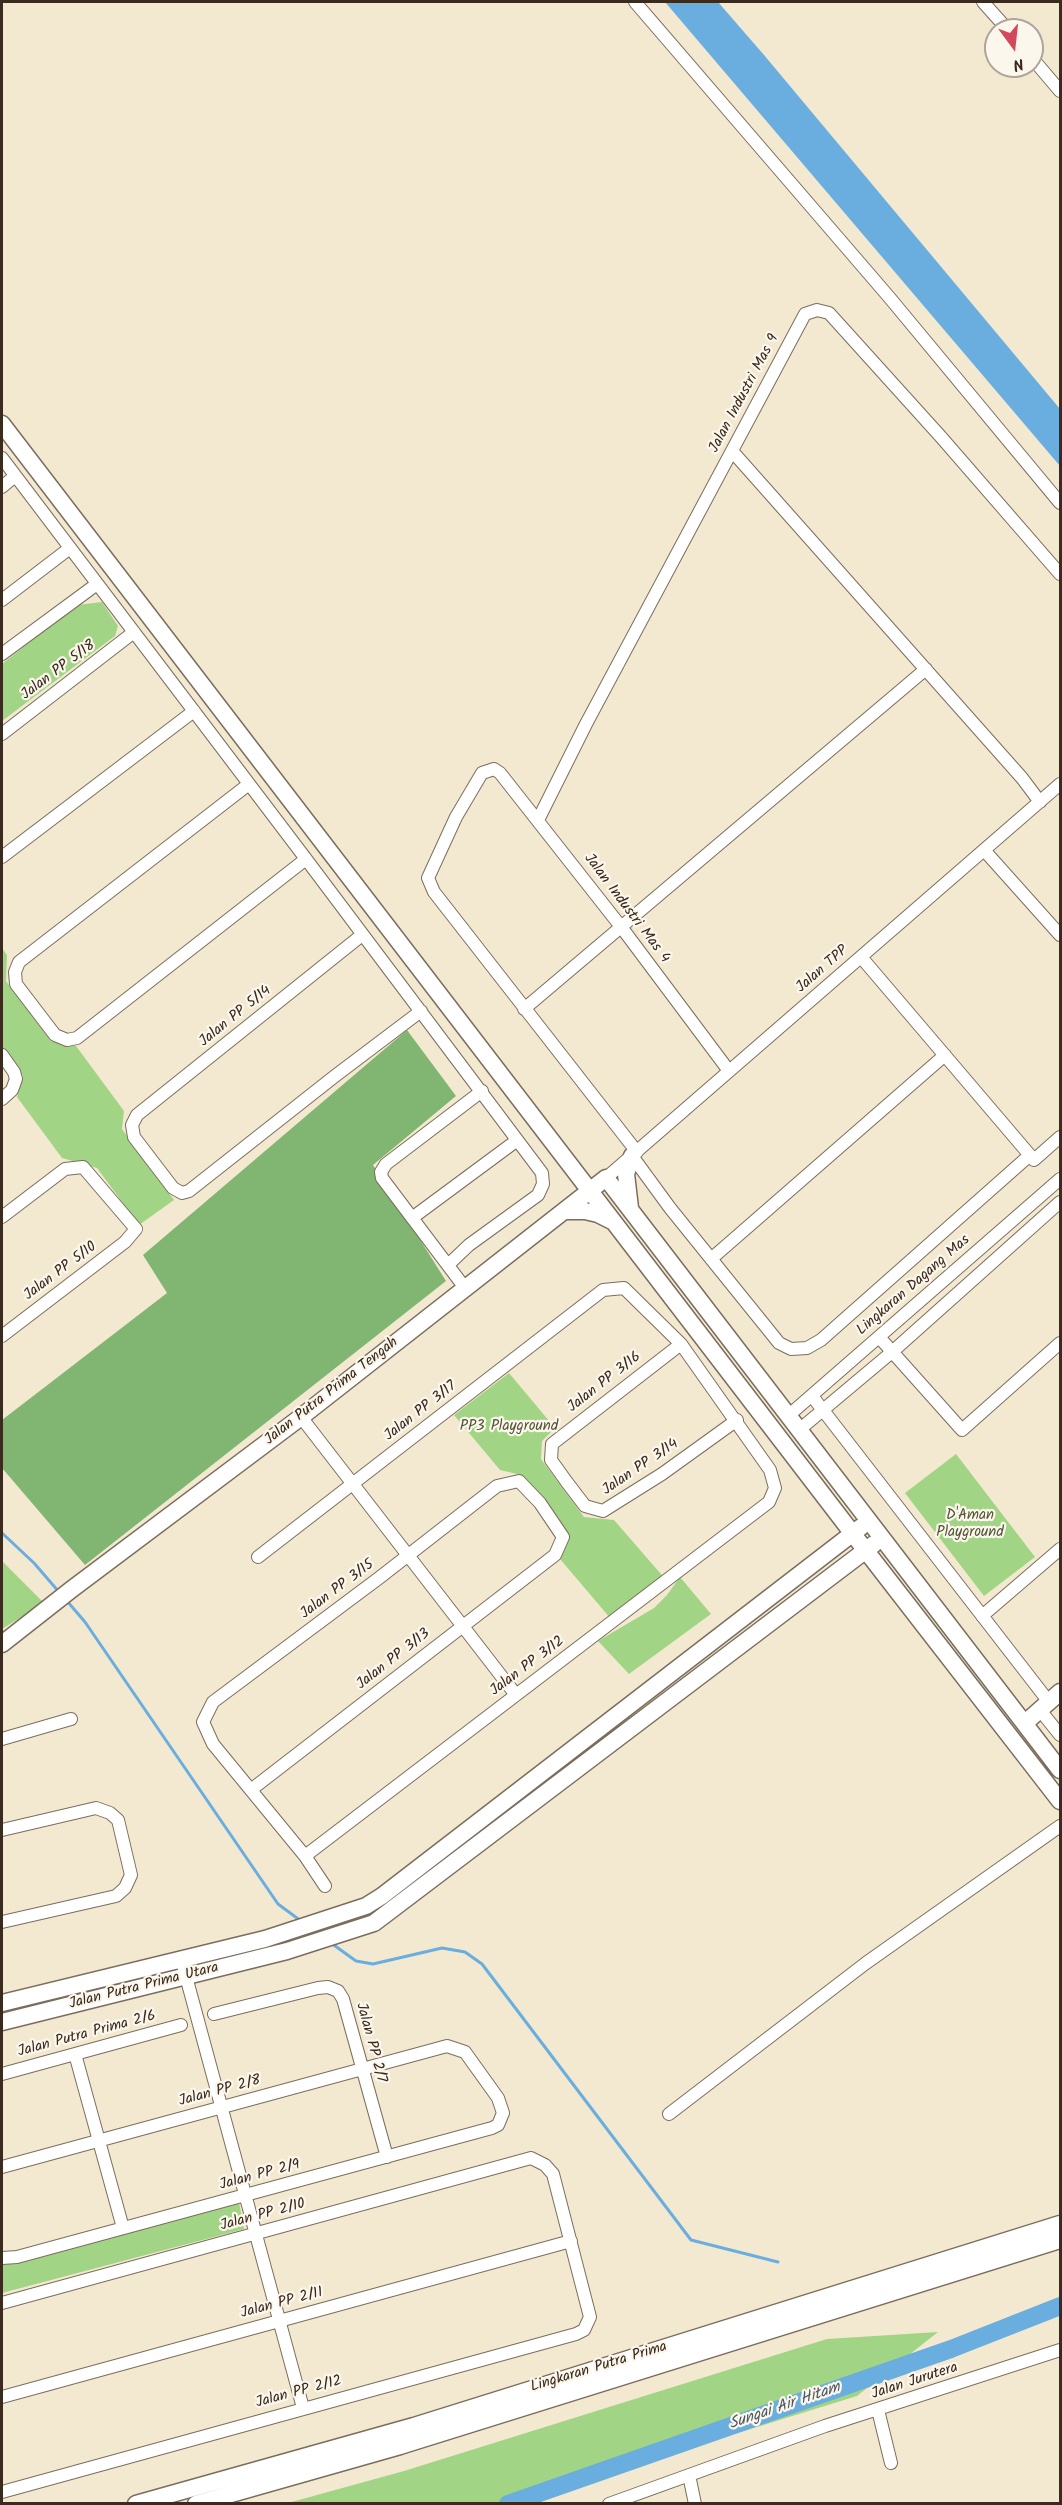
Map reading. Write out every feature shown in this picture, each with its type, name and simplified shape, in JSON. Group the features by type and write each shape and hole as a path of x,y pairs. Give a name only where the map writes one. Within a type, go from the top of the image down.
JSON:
{"main road":[{"path":"2,424 589,1191 1060,1801"},
{"path":"631,1210 626,1174 635,1154"},
{"path":"567,1162 571,1181 570,1194 564,1211 585,1211 598,1214 613,1222"},
{"path":"606,1178 1060,1770"},
{"name":"Jalan Putra Prima Tengah","path":"2,1644 301,1417 606,1178"},
{"path":"829,1552 836,1528 834,1509"},
{"name":"Jalan Putra Prima Utara","path":"2,2003 265,1939 366,1906 870,1521"},
{"name":"Jalan Putra Prima Utara","path":"2,2022 287,1951 374,1923 882,1538"},
{"path":"840,1570 855,1568 885,1575"},
{"path":"1024,1723 1050,1701"},
{"name":"Lingkaran Putra Prima","path":"136,2504 414,2426 1060,2224"},
{"name":"Lingkaran Putra Prima","path":"196,2504 400,2446 1060,2240"}],"street":[{"path":"635,2 881,288 1060,503"},
{"path":"983,2 997,18"},
{"path":"1044,72 1060,91"},
{"name":"Jalan Industri Mas 9","path":"538,820 586,724 805,314 817,310 829,313 1060,574"},
{"path":"732,451 926,669 1040,802"},
{"path":"2,458 542,1173 543,1184 538,1195 469,1245 448,1265"},
{"path":"2,487 15,476"},
{"path":"2,600 70,548"},
{"path":"2,654 97,584"},
{"name":"Jalan PP 5/18","path":"2,734 134,632"},
{"path":"926,669 524,1009 635,1154 670,1208 779,1342 791,1349 807,1348 821,1340 1030,1155"},
{"path":"2,857 194,711"},
{"name":"Jalan Industri Mas 4","path":"524,1009 434,892 428,878 456,817 482,773 494,769 500,773 538,820 729,1071"},
{"path":"249,784 19,962 15,972 16,984 56,1035 67,1040 77,1038 306,859"},
{"name":"Jalan TPP","path":"606,1178 1060,784"},
{"path":"984,850 1060,934"},
{"name":"Jalan PP 5/14","path":"362,935 137,1115 132,1125 134,1137 173,1188 182,1193 189,1191 421,1011"},
{"path":"861,957 1034,1160 1060,1137"},
{"path":"2,1055 15,1072 16,1079 12,1090 2,1099"},
{"path":"711,1259 945,1055"},
{"path":"465,1288 382,1178 381,1172 386,1164 482,1091"},
{"path":"412,1218 516,1141"},
{"name":"Jalan PP 5/10","path":"2,1217 65,1169 83,1167 136,1229 125,1242 2,1336"},
{"name":"Lingkaran Dagang Mas","path":"788,1416 1060,1179"},
{"path":"799,1430 892,1352 1060,1202"},
{"name":"Jalan PP 3/17","path":"258,1557 603,1290 624,1288 681,1344"},
{"path":"879,1337 962,1430 1060,1343"},
{"path":"681,1344 737,1420"},
{"name":"Jalan PP 3/16","path":"566,1481 551,1460 552,1444 681,1344"},
{"path":"812,1396 1050,1701 1060,1735"},
{"path":"301,1417 516,1695"},
{"name":"Jalan PP 3/14","path":"566,1481 585,1506 603,1512 662,1474 737,1420"},
{"name":"Jalan PP 3/12","path":"305,1856 769,1502 775,1488 770,1470 737,1420"},
{"name":"Jalan PP 3/13","path":"252,1789 555,1554 563,1537 540,1503 519,1481 497,1486"},
{"name":"Jalan PP 3/15","path":"252,1789 213,1744 203,1722 213,1702 497,1486"},
{"path":"982,1616 1060,1549"},
{"path":"2,1739 71,1719"},
{"path":"252,1789 305,1856 325,1886"},
{"path":"2,1830 96,1808 110,1813 118,1820 131,1875 125,1888 116,1896 2,1922"},
{"path":"669,2114 866,1964 1060,1826"},
{"path":"181,1958 303,2408"},
{"name":"Jalan PP 2/7","path":"214,2014 328,1987 338,1991 343,1999 387,2157"},
{"name":"Jalan Putra Prima 2/6","path":"2,2074 181,2025"},
{"name":"Jalan PP 2/8","path":"2,2167 447,2046 465,2052 498,2098"},
{"path":"75,2054 123,2228"},
{"name":"Jalan PP 2/9","path":"2,2258 17,2257 492,2128 498,2124 503,2113 498,2098"},
{"name":"Jalan PP 2/10","path":"2,2303 531,2158 545,2165 553,2174 571,2241"},
{"name":"Jalan PP 2/12","path":"2,2492 576,2334 587,2326 590,2317 571,2241"},
{"name":"Jalan PP 2/11","path":"2,2397 571,2241"},
{"name":"Jalan Jurutera","path":"609,2504 825,2426 1060,2350"},
{"path":"878,2410 891,2463"},
{"path":"689,2475 695,2504"}],"green space":[{"path":"102,602 118,626 115,636 2,721 2,664 77,605"},
{"path":"2,948 7,955 6,981 51,1041 76,1046 124,1111 122,1129 174,1200 139,1225 97,1168 62,1158 17,1097 23,1076 2,1047"},
{"path":"407,1030 456,1096 373,1165 446,1281 85,1565 2,1468 2,1420 167,1293 143,1255"},
{"name":"PP3 Playground","path":"509,1373 555,1428 542,1441 541,1459 584,1517 614,1520 667,1581 611,1619 560,1559 566,1537 517,1474 500,1470 454,1415"},
{"name":"D'Aman Playground","path":"956,1454 1035,1557 984,1596 905,1493"},
{"path":"2,1561 44,1603 2,1629"},
{"path":"680,1577 711,1614 629,1674 598,1641 654,1608"},
{"path":"239,2202 244,2229 2,2293 2,2262"},
{"path":"938,2332 857,2396 512,2503 288,2503 404,2471 827,2339"}],"water":[{"path":"665,2 718,2 764,55 1060,409 1060,466"}],"waterway":[{"path":"2,1533 34,1563 59,1592"},
{"path":"67,1601 85,1622 278,1904 301,1921"},
{"path":"331,1943 356,1961 373,1964 442,1948 465,1952 482,1964 691,2240 778,2262"},
{"name":"Sungai Air Hitam","path":"508,2504 951,2349 1060,2306"}]}
